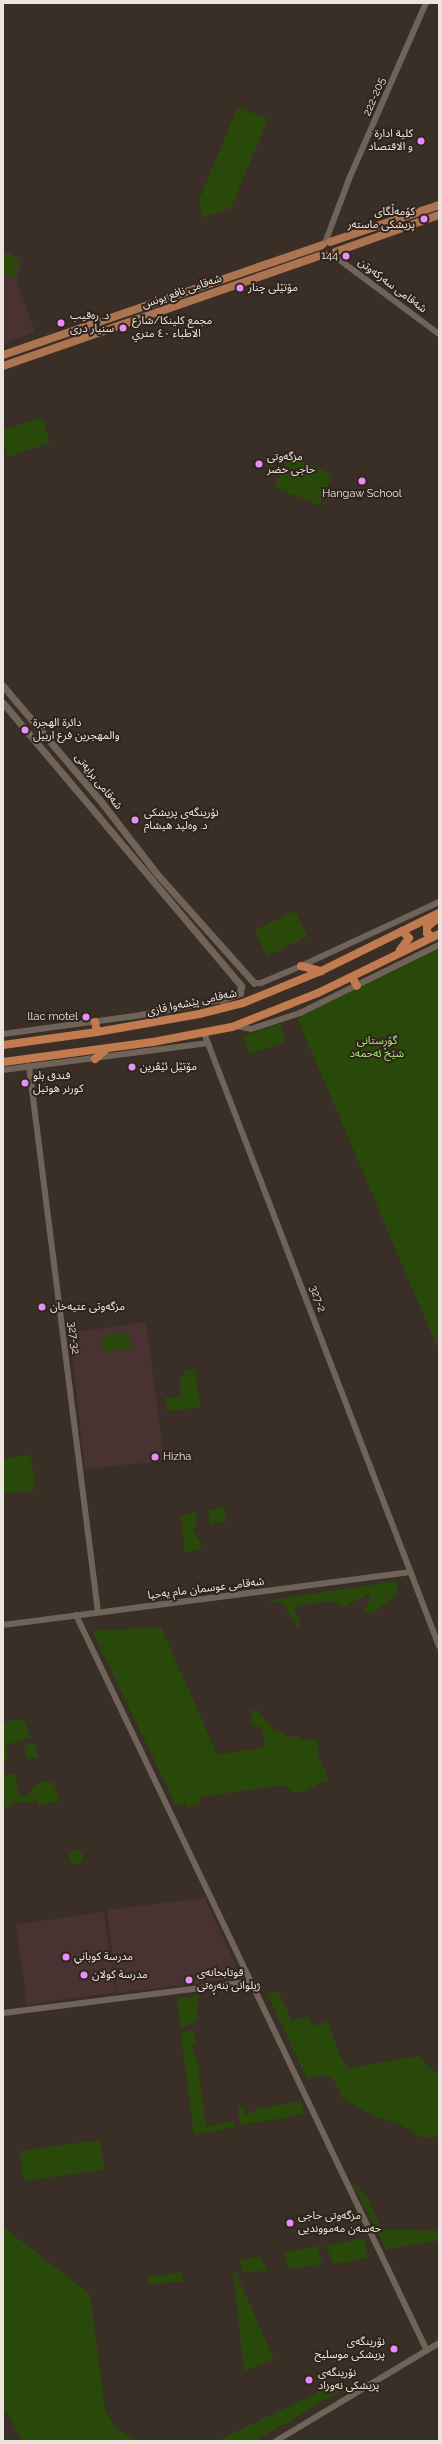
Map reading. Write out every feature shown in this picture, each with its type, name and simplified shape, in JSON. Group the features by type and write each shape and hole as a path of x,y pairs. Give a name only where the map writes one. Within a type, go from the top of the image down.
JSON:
{"highway":[{"name":"شەقامی پێشەوا قازی","path":"3,1044 97,1032 223,1008 280,990 439,913"},
{"path":"436,935 427,933 426,927 439,917"},
{"path":"384,961 409,941 408,935 402,931"},
{"path":"3,1062 106,1049 204,1033 236,1026 352,977 436,935"},
{"path":"301,966 321,971"},
{"path":"352,977 357,986"},
{"path":"221,1000 223,1008"},
{"path":"95,1022 97,1032"},
{"path":"95,1059 106,1049"}],"main road":[{"name":"شەقامی نافع یونس","path":"3,355 439,205"},
{"name":"شەقامی نافع یونس","path":"3,366 324,254 334,253 439,215"},
{"path":"324,254 326,244 335,246 334,253"},
{"name":"شەقامی برایەتی","path":"3,686 99,799 190,911 254,983"},
{"name":"شەقامی برایەتی","path":"3,703 241,986 242,990 221,1000"},
{"path":"91,807 99,799"},
{"path":"184,918 190,911"}],"street":[{"name":"222-205","path":"326,244 350,180 426,3"},
{"name":"شەقامی سەرکەوتن","path":"334,253 439,334"},
{"path":"254,983 261,983 301,966 439,902"},
{"path":"236,1026 244,1029 254,1028 300,1013 439,945"},
{"path":"3,1034 95,1022 221,1000"},
{"name":"327-2","path":"204,1033 439,1646"},
{"path":"3,1070 208,1043"},
{"name":"327-32","path":"29,1066 98,1612"},
{"name":"شەقامی عوسمان مام یەحیا","path":"3,1625 411,1572"},
{"path":"76,1615 250,1982 428,2351"},
{"path":"3,2013 250,1982"},
{"path":"276,2441 439,2343"}],"shaded area":[{"path":"3,250 22,259 16,279 35,332 3,345"},
{"path":"146,1322 164,1458 162,1461 85,1469 70,1333"},
{"path":"205,1898 241,1978 117,1993 107,1910"},
{"path":"104,1912 115,1992 27,2005 16,1924"}],"green space":[{"path":"238,107 268,119 231,208 202,218 199,200"},
{"path":"3,253 20,260 13,277 3,273"},
{"path":"42,417 50,443 8,457 3,442 3,430"},
{"path":"288,456 333,474 320,506 275,488"},
{"path":"295,911 307,936 267,956 255,931"},
{"name":"گۆڕستانی شێخ ئەحمەد","path":"439,949 439,1351 297,1017"},
{"path":"280,1024 286,1042 249,1054 243,1036"},
{"path":"129,1333 131,1349 103,1352 101,1336"},
{"path":"195,1369 200,1407 167,1411 165,1398 181,1396 180,1377 185,1376 184,1371"},
{"path":"28,1455 31,1457 35,1486 33,1491 3,1494 3,1459"},
{"path":"224,1508 226,1522 210,1524 208,1510"},
{"path":"196,1511 197,1524 193,1528 202,1547 198,1550 185,1552 181,1517"},
{"path":"397,1582 398,1594 371,1614 364,1612 370,1598 368,1594 343,1607 334,1601 300,1605 294,1608 301,1624 298,1628 281,1601 268,1602 271,1600"},
{"path":"161,1627 217,1755 266,1747 261,1727 252,1726 251,1711 257,1710 275,1732 279,1730 287,1737 297,1736 302,1740 317,1740 319,1757 329,1780 316,1783 316,1786 300,1793 299,1790 296,1793 288,1789 287,1785 275,1786 199,1797 200,1804 187,1808 185,1802 176,1805 92,1631"},
{"path":"23,1719 31,1737 6,1745 7,1760 3,1762 3,1722"},
{"path":"34,1744 40,1758 27,1758 24,1745"},
{"path":"15,1774 19,1796 29,1795 34,1786 46,1781 54,1784 60,1801 38,1805 37,1800 9,1804 10,1809 5,1809 3,1775"},
{"path":"73,1850 79,1850 83,1854 83,1860 79,1864 73,1864 69,1860 69,1854"},
{"path":"278,1992 292,2021 308,2016 312,2026 328,2022 342,2060 349,2068 419,2056 434,2072 439,2072 439,2136 423,2138 402,2125 374,2116 343,2099 333,2078 320,2075 307,2079 267,1993"},
{"path":"199,1995 196,2022 181,2027 177,1998"},
{"path":"194,2030 196,2043 192,2045 195,2058 197,2058 206,2127 234,2121 235,2127 194,2135 181,2032"},
{"path":"300,2101 305,2114 240,2125 238,2107 242,2106 246,2116 257,2109"},
{"path":"100,2140 104,2170 24,2181 20,2151"},
{"path":"351,2180 367,2197 381,2229 439,2231 439,2241 386,2249"},
{"path":"3,2227 90,2294 105,2410 116,2429 139,2441 22,2441 7,2412 3,2414"},
{"path":"364,2238 368,2258 334,2264 326,2246"},
{"path":"317,2246 322,2264 289,2269 283,2253"},
{"path":"261,2257 268,2271 262,2273 261,2270 245,2273 239,2260"},
{"path":"233,2271 235,2271 274,2359 244,2371"},
{"path":"181,2272 183,2281 149,2285 148,2278"},
{"path":"335,2384 339,2392 255,2441 217,2441"}],"place":[{"name":"كلية ادارة و الاقتصاد","path":"421,141"},
{"name":"کۆمەڵگای پزیشکی ماستەر","path":"424,219"},
{"name":"144","path":"346,256"},
{"name":"مۆتێلی چنار","path":"240,288"},
{"name":"د. ڕەقیب سنیار دری","path":"61,323"},
{"name":"مجمع كلينكا/شارع الاطباء ٤٠ متري","path":"123,328"},
{"name":"مزگه‌وتی حاجی خضر","path":"259,464"},
{"name":"Hangaw School","path":"362,481"},
{"name":"دائرة الهجرة والمهجرين فرع اربيل","path":"25,730"},
{"name":"نۆرینگەی پزیشکی د. وەلید هیشام","path":"135,820"},
{"name":"llac motel","path":"86,1017"},
{"name":"مۆتێل ئێڤرین","path":"132,1067"},
{"name":"فندق بلو كورنر هوتيل","path":"25,1083"},
{"name":"مزگەوتی عتیەخان","path":"42,1307"},
{"name":"Hizha","path":"155,1457"},
{"name":"مدرسة كوباني","path":"66,1957"},
{"name":"مدرسة كولان","path":"84,1975"},
{"name":"قوتابخانەی ژیلوانی بنەڕەتی","path":"189,1980"},
{"name":"مزگەوتی حاجی حەسەن مەمووندیی","path":"290,2223"},
{"name":"نۆرینگەی پزیشکی موسلیح","path":"394,2349"},
{"name":"نۆرینگەی پزیشکی نەوزاد","path":"309,2380"}]}
